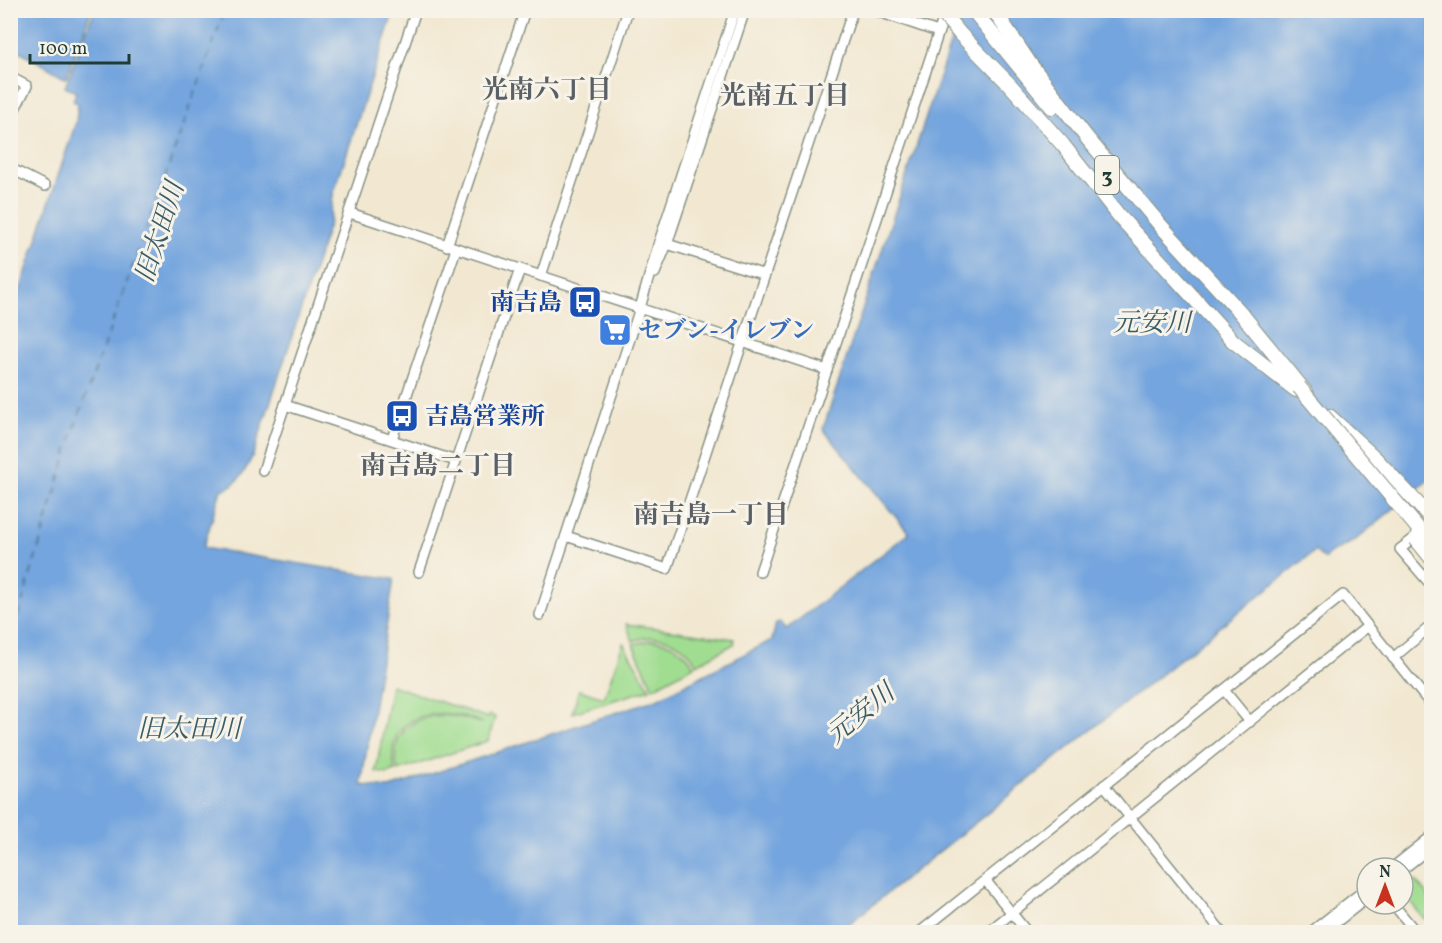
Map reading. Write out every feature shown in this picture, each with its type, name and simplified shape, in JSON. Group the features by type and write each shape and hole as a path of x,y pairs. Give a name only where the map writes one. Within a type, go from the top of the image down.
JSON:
{"highway":[{"name":"3","path":"973,10 1119,189 1298,389 1431,546"},
{"path":"993,10 1030,64 1087,138 1161,226 1240,312 1298,389"},
{"path":"933,11 961,35 1011,86 1063,144 1120,217 1226,334 1298,389 1376,459 1431,519"},
{"name":"3","path":"1298,389 1336,440 1431,546"},
{"path":"1336,440 1431,559"}],"street":[{"path":"263,471 417,10"},
{"path":"392,439 525,10"},
{"path":"541,276 628,10"},
{"path":"540,615 640,308 658,242 735,10"},
{"path":"640,308 667,244 745,10"},
{"path":"566,536 667,569 853,10"},
{"path":"873,10 897,14 938,32"},
{"path":"760,572 946,10"},
{"path":"10,77 27,86 10,118"},
{"path":"10,168 45,186"},
{"path":"350,213 827,370"},
{"path":"667,244 765,275"},
{"path":"419,572 519,269"},
{"path":"285,405 456,461"},
{"path":"1431,525 1400,549 1431,586"},
{"path":"920,933 1343,595 1431,706"},
{"path":"988,933 1368,626"},
{"path":"1393,658 1431,626"},
{"path":"1224,690 1250,722"},
{"path":"1104,785 1221,933"},
{"path":"1407,856 1431,836"},
{"path":"1415,859 1431,846"},
{"path":"986,881 1027,933"},
{"path":"1311,933 1355,898"},
{"path":"1324,933 1355,908"},
{"path":"1403,916 1416,933"}],"green space":[{"path":"626,624 734,639 734,644 697,664 685,649 670,640 652,637 633,641"},
{"path":"652,640 677,647 694,666 653,688 633,644"},
{"path":"623,643 650,689 572,713 579,690 604,698"},
{"path":"391,685 488,718 489,715 495,717 488,741 398,771 397,746 407,728 416,722 438,716 482,723 450,714 433,714 418,718 406,725 397,736 393,751 395,771 388,774 376,772"},
{"path":"1415,880 1431,900 1431,913 1424,919 1415,908"}],"water":[{"path":"11,10 91,11 66,78 11,46"},
{"name":"元安川","path":"94,11 394,11 333,195 330,221 253,455 237,481 221,490 203,548 394,579 361,785 389,788 657,699 772,640 776,623 780,622 787,629 909,533 823,429 961,11 1431,11 1431,478 1354,541 1324,559 1315,551 836,932 11,932 11,317 76,122 78,103 73,101 76,92 65,87"}],"ferry route":[{"path":"10,643 76,423 225,10"}],"place":[{"name":"南吉島","path":"585,302"},
{"name":"セブン-イレブン","path":"615,330"},
{"name":"吉島営業所","path":"402,416"}],"district":[{"name":"光南六丁目","path":"547,89"},
{"name":"光南五丁目","path":"785,95"},
{"name":"南吉島二丁目","path":"438,465"},
{"name":"南吉島一丁目","path":"711,514"}],"water label":[{"name":"旧太田川","path":"159,232"},
{"name":"旧太田川","path":"189,728"}]}
